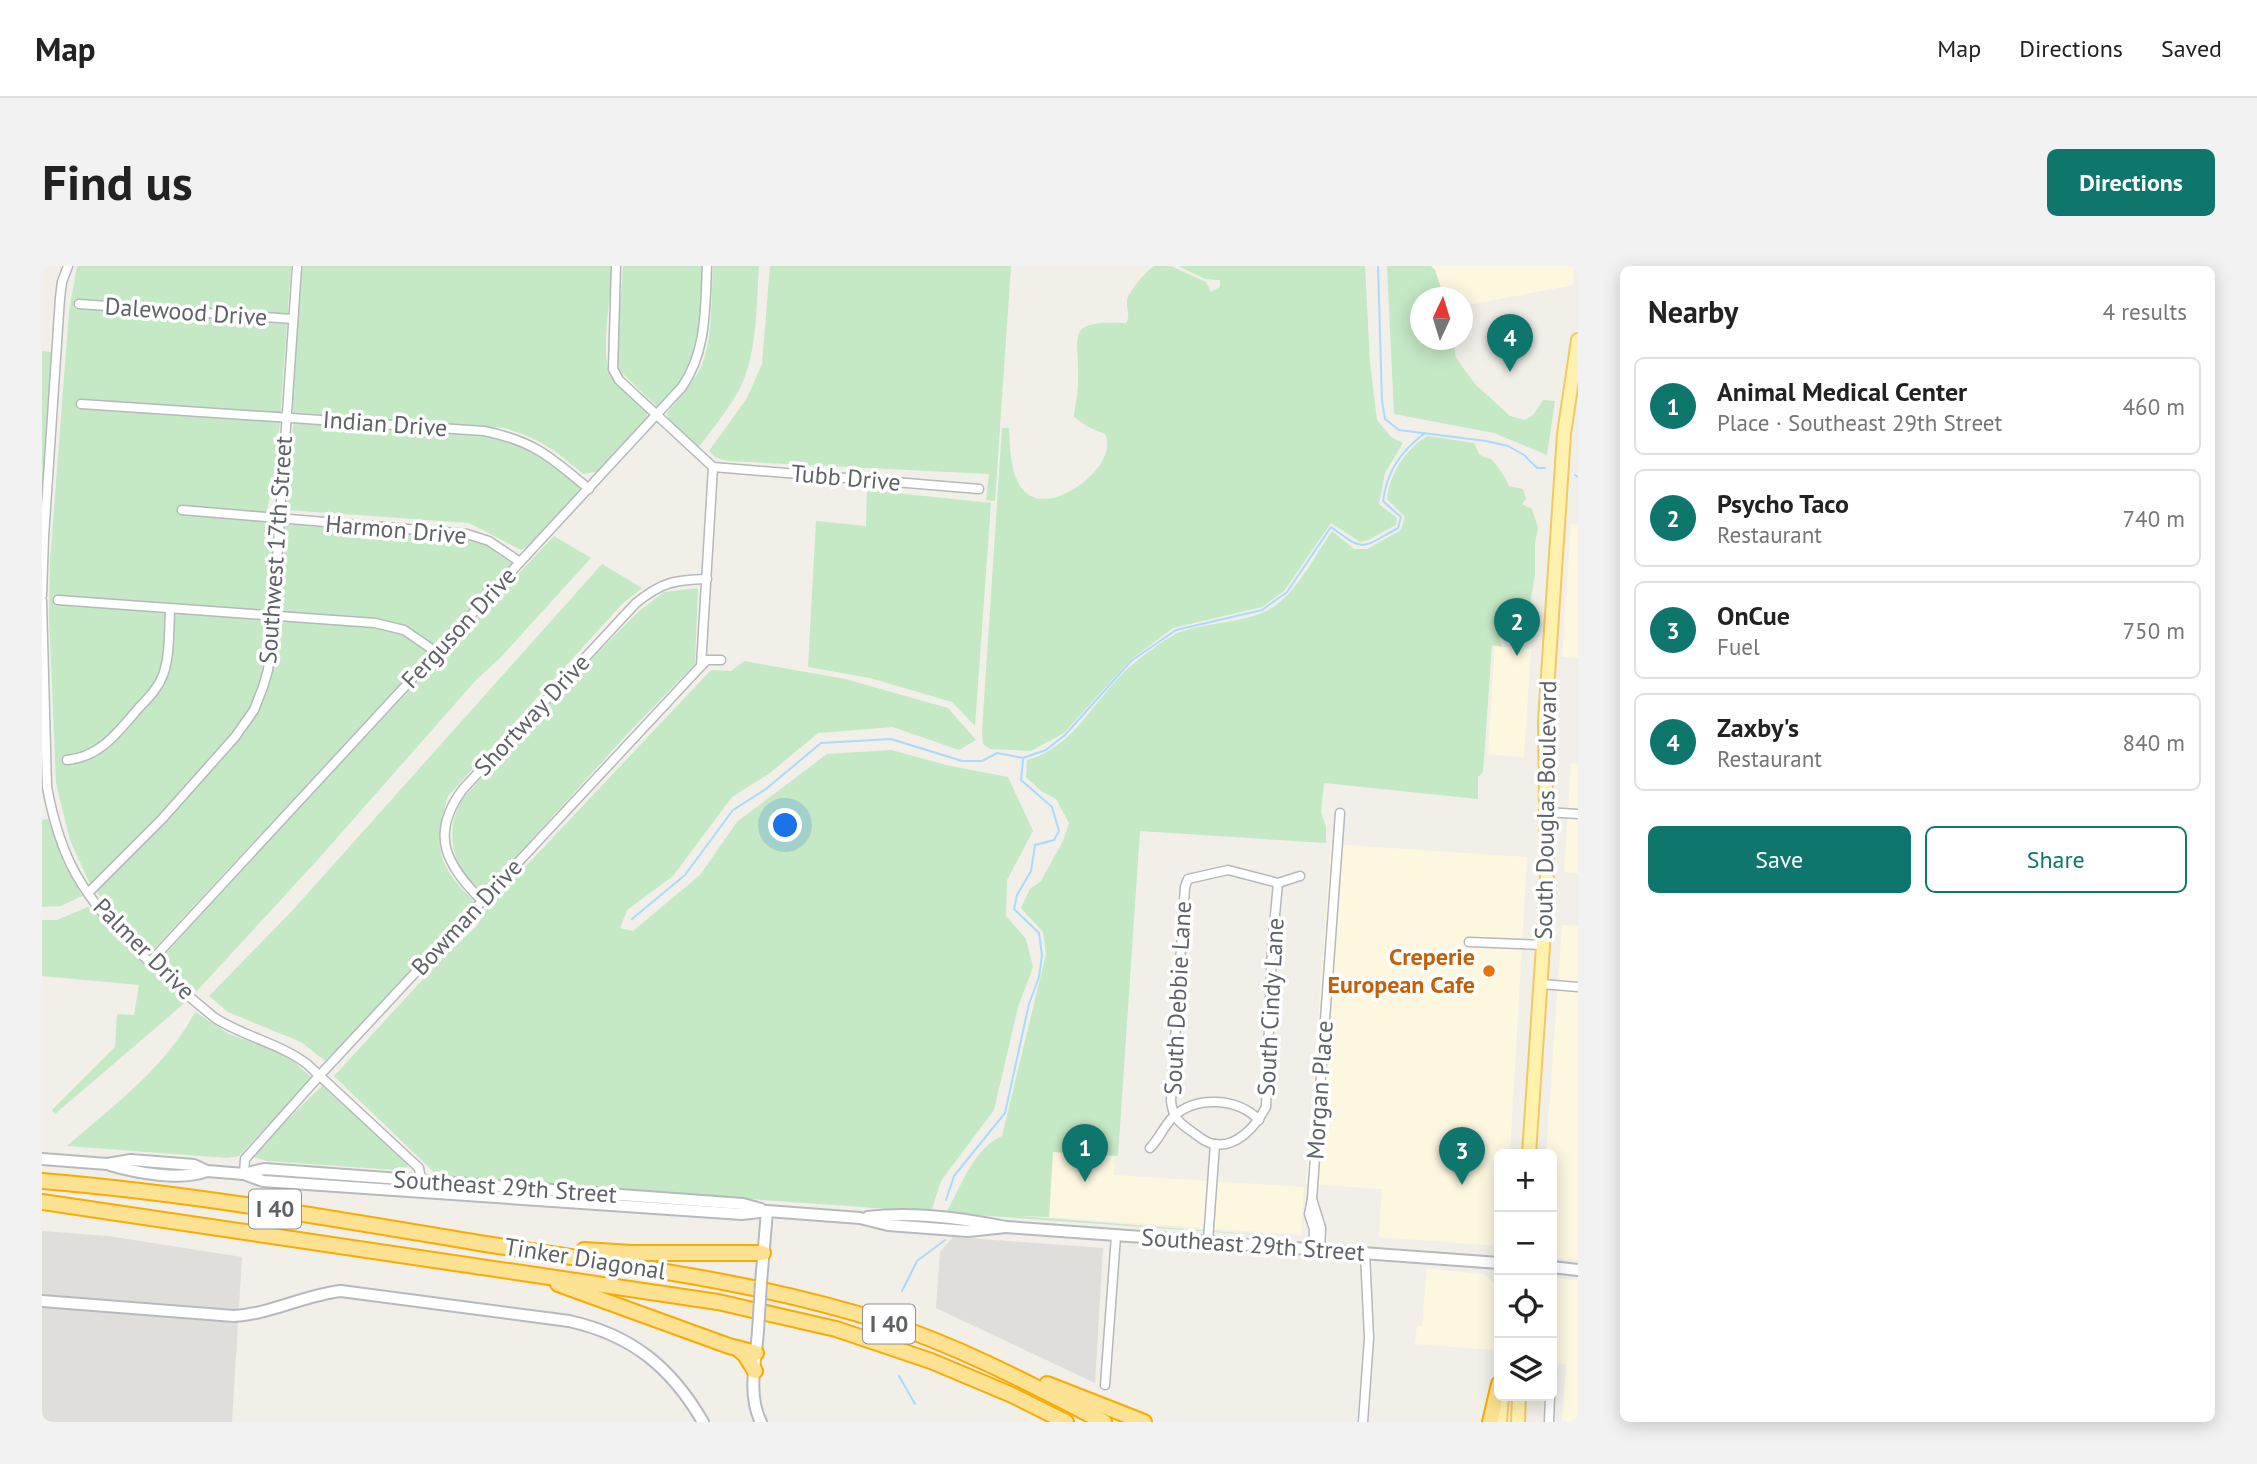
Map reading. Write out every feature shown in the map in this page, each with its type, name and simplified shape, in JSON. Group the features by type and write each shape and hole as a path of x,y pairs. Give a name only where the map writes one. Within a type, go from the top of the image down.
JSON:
{"highway":[{"name":"Tinker Diagonal","path":"42,1181 100,1185 237,1203 665,1271 784,1295 886,1323 990,1364 1104,1422"},
{"name":"Tinker Diagonal","path":"42,1202 718,1302 836,1329 931,1361 1063,1421"},
{"path":"506,1247 763,1260"},
{"path":"534,1274 756,1353"},
{"path":"737,1348 755,1371"},
{"path":"990,1364 1144,1422"},
{"path":"1490,1422 1495,1401"}],"main road":[{"name":"South Douglas Boulevard","path":"1530,1149 1548,873 1545,721 1578,340"},
{"name":"Southeast 29th Street","path":"42,1159 107,1164 130,1171 194,1176 207,1171 244,1174 263,1181 422,1186 742,1214 766,1211 860,1218 888,1214 1116,1236 1494,1263"},
{"path":"761,1422 755,1403 755,1371 766,1211"},
{"path":"1557,1268 1578,1270"},
{"path":"42,1301 234,1316 254,1315 323,1293 341,1292 569,1321 617,1336 644,1353 671,1376 703,1422"},
{"path":"1500,1422 1502,1401"},
{"path":"1518,1422 1520,1401"}],"street":[{"path":"42,595 60,298 68,266"},
{"name":"Southwest 17th Street","path":"88,893 162,819 235,737 254,710 268,670 297,266"},
{"path":"616,266 613,369 619,380 713,467 701,666"},
{"name":"Ferguson Drive","path":"152,961 682,387 693,372 698,359 704,328 707,266"},
{"name":"Dalewood Drive","path":"79,304 293,319"},
{"name":"Indian Drive","path":"81,404 484,431 511,436 547,454 589,489"},
{"name":"Tubb Drive","path":"713,467 979,489"},
{"name":"Harmon Drive","path":"182,510 467,534 489,541 520,562"},
{"name":"Shortway Drive","path":"482,901 460,878 449,861 445,843 445,824 452,805 463,789 636,603 656,587 685,580 707,579"},
{"path":"58,600 393,626 417,637 436,652"},
{"name":"Palmer Drive","path":"42,601 43,759 47,788 53,817 71,865 88,893 113,924 215,1018 233,1029 291,1052 319,1076 419,1168 422,1186"},
{"path":"67,760 94,753 113,739 158,686 164,672 170,609"},
{"path":"701,666 707,660 721,660"},
{"name":"Bowman Drive","path":"244,1174 245,1159 319,1076 701,666"},
{"path":"1546,812 1578,814"},
{"name":"Morgan Place","path":"1316,1250 1321,1228 1312,1199 1340,813"},
{"name":"South Debbie Lane","path":"1150,1148 1173,1116 1172,1089 1185,887 1188,879 1228,870 1278,883"},
{"path":"1278,883 1300,876"},
{"name":"South Cindy Lane","path":"1215,1144 1241,1138 1259,1120 1266,1107 1272,947 1278,883"},
{"path":"1469,942 1544,945"},
{"path":"1542,984 1578,987"},
{"path":"1173,1116 1206,1102 1243,1107 1259,1120"},
{"name":"South Debbie Lane","path":"1173,1116 1180,1124 1215,1144"},
{"path":"1208,1241 1215,1144"},
{"path":"1105,1385 1116,1236"},
{"path":"1363,1422 1369,1338 1365,1253"},
{"path":"1549,1422 1550,1401"}],"shaded area":[{"path":"1420,266 1574,266 1573,285 1473,304 1473,287 1423,287"},
{"path":"1571,524 1578,525 1578,658 1562,657"},
{"path":"1495,646 1531,649 1524,757 1488,754"},
{"path":"1571,763 1578,764 1578,873 1564,872"},
{"path":"1331,844 1527,857 1510,1149 1494,1149 1494,1246 1379,1237 1382,1189 1306,1184"},
{"path":"1562,925 1578,926 1578,1260 1557,1258 1557,1149 1546,1149"},
{"path":"1053,1152 1115,1156 1114,1175 1304,1187 1301,1235 1049,1217"},
{"path":"42,1231 108,1236 242,1257 232,1422 42,1422"},
{"path":"953,1237 1103,1248 1095,1383 936,1308 940,1252"},
{"path":"1427,1268 1486,1275 1494,1284 1494,1350 1415,1344 1417,1326 1422,1326"},
{"path":"1557,1278 1578,1280 1578,1422 1562,1422 1566,1365 1557,1363"}],"green space":[{"path":"77,266 291,266 277,462 267,510 284,524 470,539 483,543 513,563 152,951 89,882 70,840 56,783 49,615 50,561 69,312"},
{"path":"302,266 613,266 606,335 609,371 615,382 648,411 646,420 599,471 583,474 547,446 504,428 294,413 292,405"},
{"path":"623,266 704,266 701,319 694,358 682,379 657,407 619,370 617,354"},
{"path":"713,266 759,266 755,326 751,355 742,384 728,409 699,447 668,418 667,413 693,381 704,359 710,325"},
{"path":"770,266 1011,266 995,501 986,500 989,474 729,461 716,458 709,451 747,398 762,364"},
{"path":"1154,266 1171,266 1206,282 1211,292 1220,287 1220,280 1205,279 1178,266 1365,266 1370,363 1377,420 1391,437 1403,443 1385,473 1379,504 1397,518 1396,525 1360,542 1331,523 1284,591 1262,607 1173,628 1129,661 1064,733 1031,751 990,749 983,744 982,731 1002,428 1009,428 1015,474 1023,490 1029,495 1041,499 1069,492 1095,471 1107,446 1105,434 1074,417 1078,387 1079,334 1083,328 1092,324 1126,323 1128,297"},
{"path":"1387,266 1431,266 1441,287 1410,287 1410,350 1455,350 1456,358 1475,384 1510,416 1525,420 1533,415 1543,400 1555,401 1547,455 1494,433 1394,414"},
{"path":"42,351 52,352 42,507"},
{"path":"297,422 476,434 506,440 537,452 580,486 580,490 528,546 521,550 469,523 287,510 293,425"},
{"path":"1428,436 1474,443 1479,454 1491,459 1509,486 1523,489 1526,499 1522,504 1532,509 1538,528 1535,542 1535,575 1528,615 1526,618 1503,624 1499,639 1502,647 1492,645 1483,772 1478,777 1478,799 1324,783 1321,812 1326,827 1326,843 1140,831 1118,1156 1053,1152 1049,1217 1019,1216 1300,1238 439,1177 334,1076 448,952 476,927 490,904 711,670 731,671 744,661 845,679 948,708 976,740 959,750 893,727 818,733 770,773 732,797 673,876 627,910 620,928 633,931 700,875 737,822 827,754 891,750 950,766 1008,777 1033,831 1007,880 1006,916 1026,939 1033,967 1018,1007 994,1110 941,1181 932,1209 947,1211 976,1158 1002,1136 1046,954 1043,932 1021,908 1030,889 1041,881 1063,841 1069,823 1056,799 1041,791 1026,777 1027,760 1059,744 1119,677 1169,638 1190,629 1254,616 1275,606 1294,587 1332,531 1354,549 1367,549 1401,530 1405,517 1387,499 1388,490 1400,463 1413,447"},
{"path":"867,490 991,503 975,726 952,702 870,678 808,667 816,521 866,526"},
{"path":"554,536 591,558 500,658 476,680 321,856 197,991 161,959 264,845"},
{"path":"602,564 642,588 622,604 448,796 440,830 442,856 454,880 478,905 325,1061 301,1042 228,1012 209,996 292,911"},
{"path":"698,588 695,664 630,731 484,892 464,873 454,848 454,821 465,796 571,680 638,612 664,592"},
{"path":"48,819 64,864 82,896 61,906 42,907 42,820"},
{"path":"88,907 115,937 187,1001 55,1114 52,1110 115,1047 117,1014 134,1015 139,985 42,976 42,920 57,920"},
{"path":"195,1012 229,1034 275,1051 293,1061 312,1078 239,1156 228,1158 67,1146 154,1068 170,1050"},
{"path":"322,1086 407,1161 408,1167 395,1170 267,1161 254,1157 258,1148"}],"waterway":[{"path":"1378,266 1382,401 1385,419 1399,430 1508,446 1524,455 1537,468 1545,468"},
{"path":"632,919 685,875 733,810 766,789 821,743 891,739 962,761 982,761 997,753 1023,758 1046,750 1065,735 1131,661 1176,630 1262,610 1287,592 1331,527 1351,541 1364,545 1398,528 1401,517 1383,501 1385,490 1397,462 1425,433"},
{"path":"946,1200 954,1176 1005,1113 1029,1004 1039,977 1042,955 1039,933 1014,909 1017,895 1031,871 1035,845 1054,840 1059,831 1052,807 1021,780 1023,760"},
{"path":"902,1291 917,1261 945,1240"},
{"path":"899,1376 915,1404"}],"place":[{"name":"Zaxby's","path":"1510,372"},
{"name":"Psycho Taco","path":"1517,656"},
{"name":"Creperie European Cafe","path":"1489,971"},
{"name":"Animal Medical Center","path":"1085,1182"},
{"name":"OnCue","path":"1462,1185"}]}
